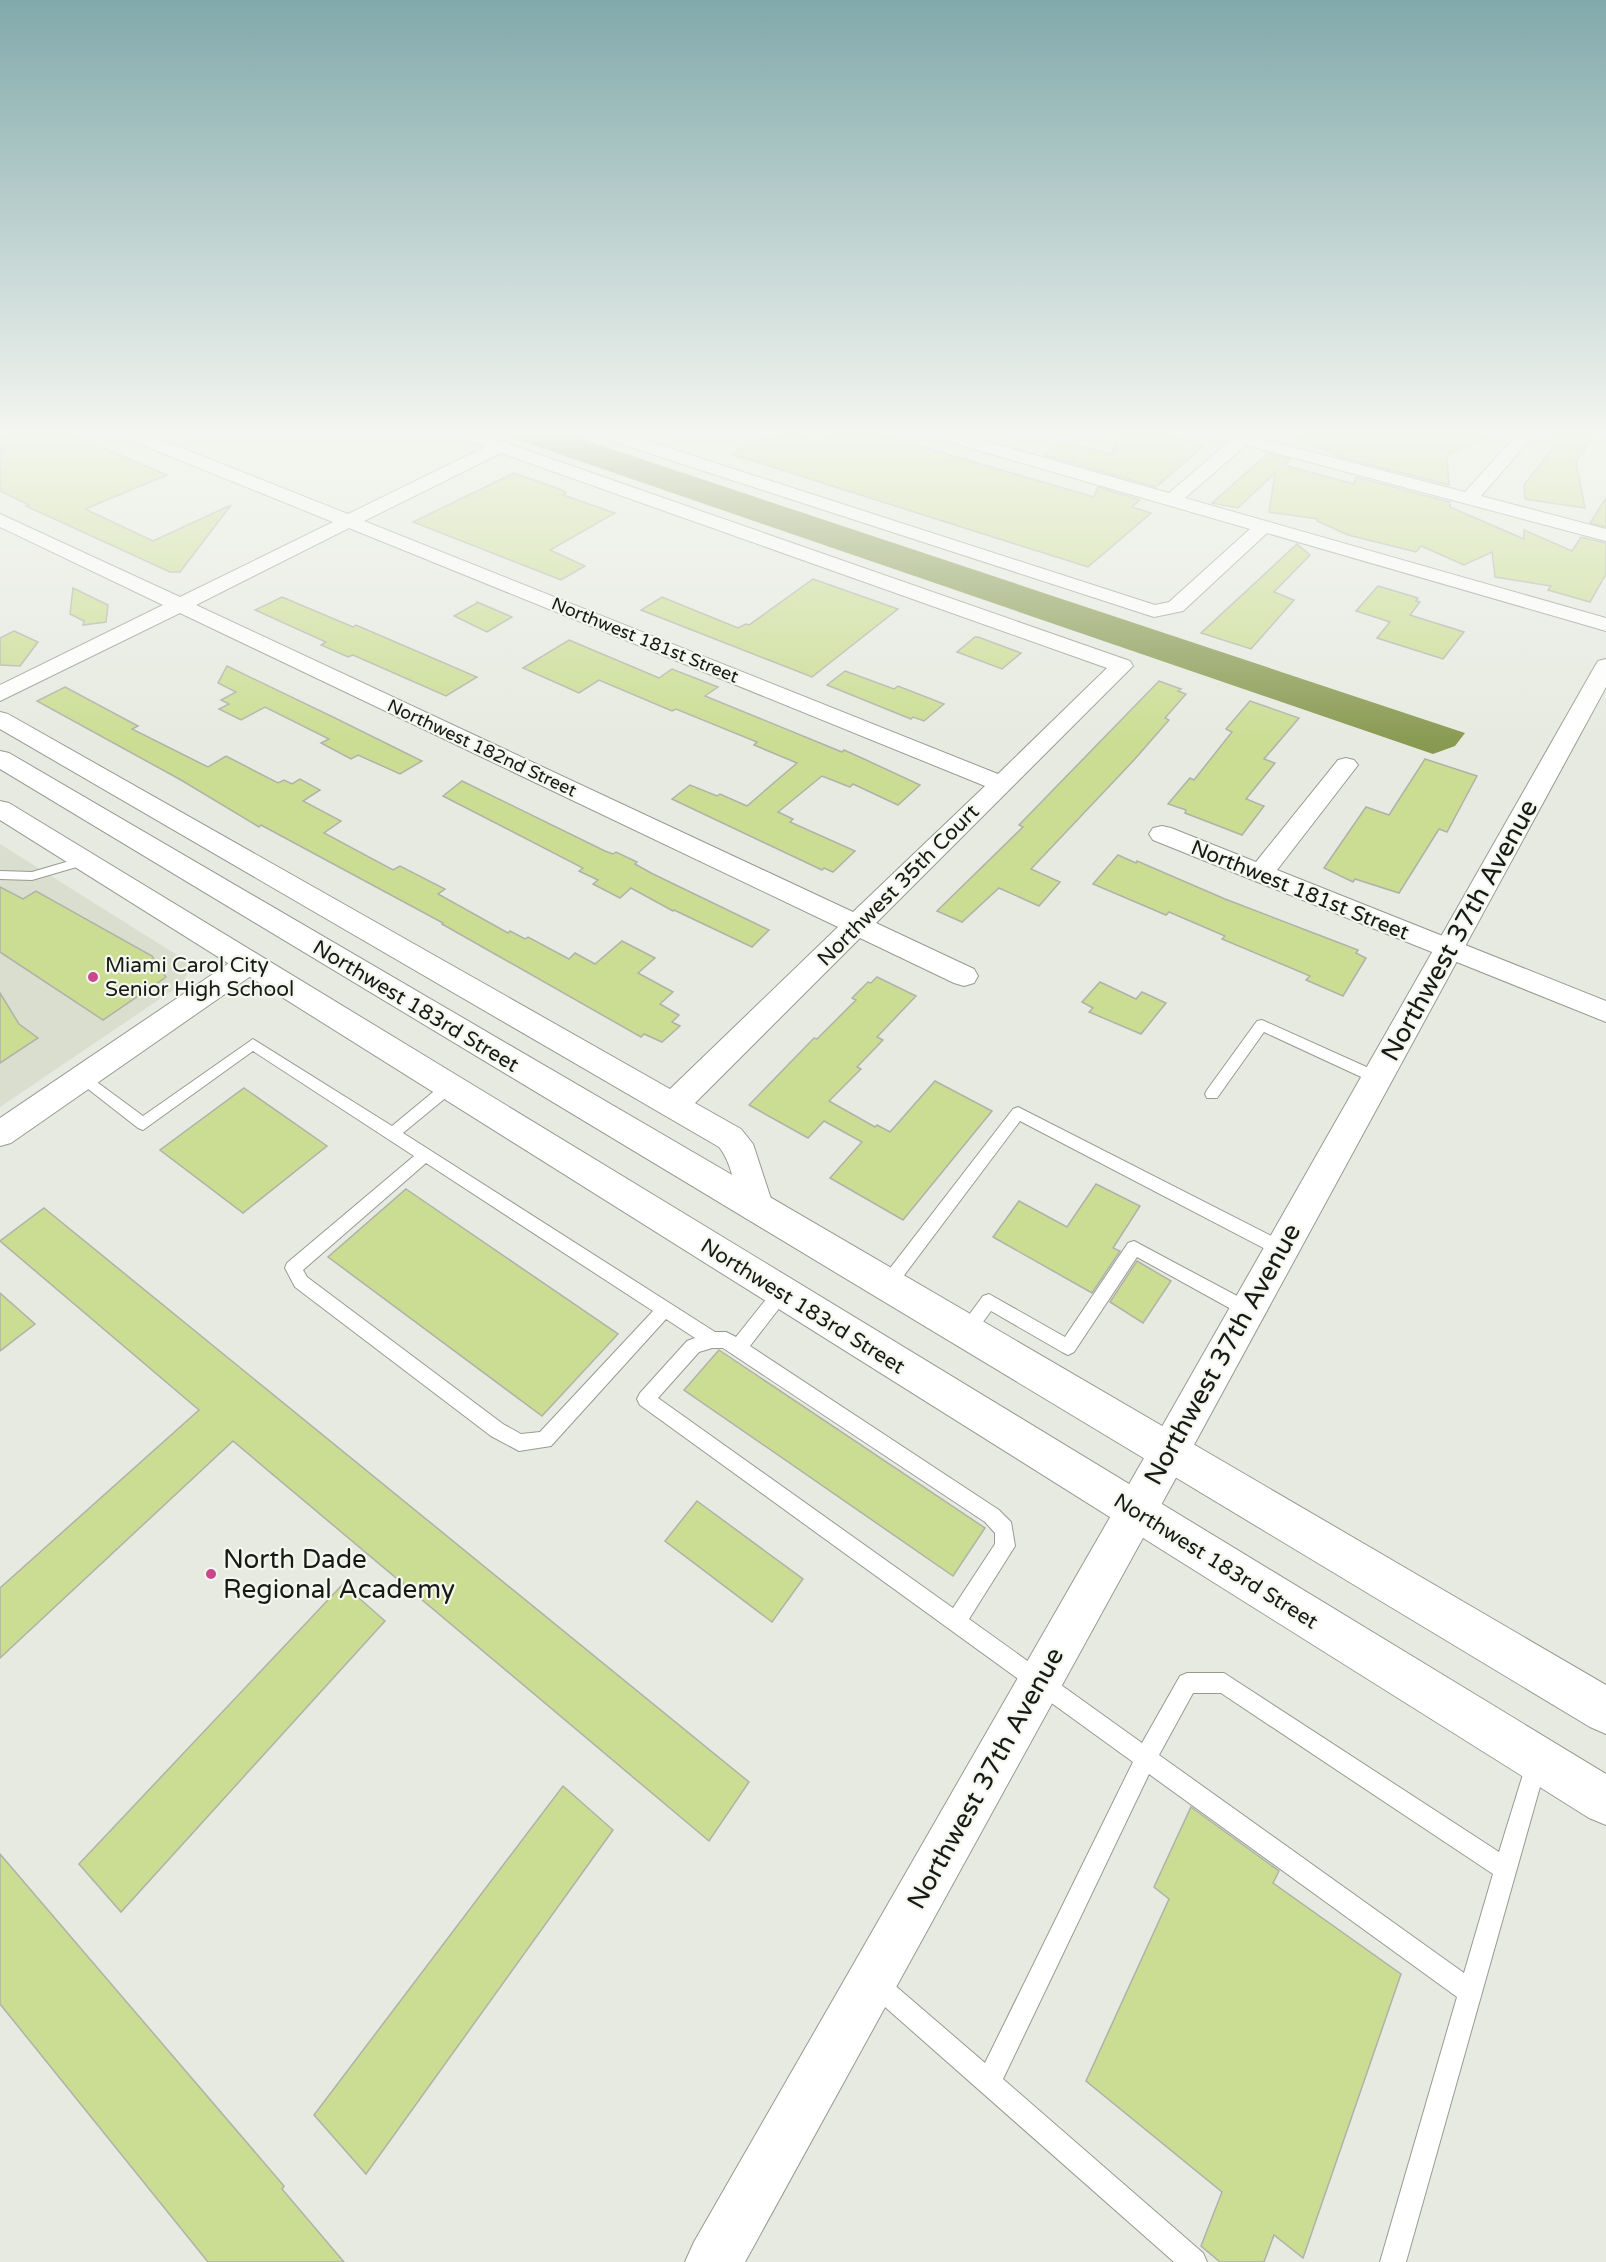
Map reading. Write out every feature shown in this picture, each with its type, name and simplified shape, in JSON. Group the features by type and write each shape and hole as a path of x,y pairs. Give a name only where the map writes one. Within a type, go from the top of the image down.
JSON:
{"main road":[{"name":"Northwest 37th Avenue","path":"714,2262 1169,1452 1606,666"},
{"name":"Northwest 183rd Street","path":"0,758 1606,1711"},
{"name":"Northwest 183rd Street","path":"0,809 1606,1801"},
{"path":"248,964 293,958 342,962"}],"street":[{"name":"Northwest 182nd Street","path":"33,536 964,976"},
{"path":"0,694 321,536"},
{"name":"Northwest 181st Street","path":"386,536 1002,784"},
{"name":"Northwest 35th Court","path":"674,1104 1122,666 754,536"},
{"path":"921,536 1154,611 1176,607 1254,536"},
{"path":"1297,536 1606,625"},
{"path":"0,719 730,1138 742,1153 757,1208"},
{"path":"1260,874 1346,765"},
{"name":"Northwest 181st Street","path":"1162,834 1606,1012"},
{"path":"0,1134 248,964"}],"lane":[{"path":"0,875 32,876 83,861"},
{"path":"1212,1094 1262,1025 1377,1078"},
{"path":"81,1078 143,1124 253,1044 712,1340"},
{"path":"392,1134 448,1087"},
{"path":"886,1285 1018,1113 1281,1249"},
{"path":"424,1155 293,1268 301,1282 497,1430 519,1443 545,1440 665,1310"},
{"path":"966,1332 989,1301 1068,1347 1134,1248 1248,1310"},
{"path":"739,1347 781,1293"},
{"path":"956,1621 1005,1546 1004,1529 993,1516 726,1340 712,1340 693,1346 646,1399 956,1621 1040,1680 1470,1992"},
{"path":"989,2082 1146,1757 1186,1683 1224,1683 1506,1870"},
{"path":"1393,2262 1537,1759"},
{"path":"872,1980 1194,2262"}],"shaded area":[{"path":"797,536 871,536 1465,733 1455,746 1433,754"},
{"name":"Miami Carol City Senior High School","path":"0,844 185,960 189,970 182,984 0,1107"}],"building":[{"path":"90,536 141,536 153,541 165,536 208,536 180,572 170,572"},
{"path":"448,536 575,536 550,550 585,566 561,580"},
{"path":"989,536 1125,536 1088,567"},
{"path":"1350,536 1516,536 1524,539 1524,536 1537,536 1572,551 1581,537 1606,543 1606,574 1590,602 1548,590 1551,586 1495,577 1492,552 1464,565 1421,546 1416,552"},
{"path":"1297,544 1310,555 1274,592 1294,600 1251,649 1201,633"},
{"path":"813,579 898,609 812,677 641,610 662,597 738,628 749,625"},
{"path":"1378,586 1418,598 1416,601 1420,602 1410,615 1464,632 1443,659 1377,638 1390,622 1356,611"},
{"path":"73,588 108,605 106,622 83,625 84,621 70,614"},
{"path":"282,597 353,627 356,625 477,677 446,696 353,655 348,657 321,645 326,642 255,610"},
{"path":"477,603 512,617 487,632 454,616"},
{"path":"14,631 38,642 20,666 0,665 0,638"},
{"path":"975,637 1021,653 1002,669 957,652"},
{"path":"569,640 659,678 672,669 718,687 705,696 842,752 844,750 920,785 898,805 853,784 850,787 822,776 778,812 793,819 790,822 855,851 833,872 824,868 822,870 672,799 690,785 717,796 720,794 747,806 797,763 754,745 757,742 676,709 672,711 599,680 579,693 523,668"},
{"path":"227,666 422,761 400,774 358,755 351,759 321,743 329,739 265,707 241,720 219,709 229,704 221,700 236,692 218,683"},
{"path":"845,671 894,689 898,686 944,704 924,721 913,717 911,719 827,685"},
{"path":"1159,681 1181,689 1178,691 1186,694 1165,718 1169,720 1134,760 1031,869 1060,882 1039,906 999,888 962,922 937,911 1023,827 1019,825"},
{"path":"65,687 138,726 132,729 208,767 226,756 278,783 284,780 292,784 300,779 320,790 303,801 341,821 324,833 393,870 400,866 445,889 438,894 508,933 510,931 525,939 528,937 569,959 575,953 595,964 622,941 655,958 638,973 673,992 660,1004 679,1015 672,1022 680,1026 662,1042 644,1034 641,1037 443,923 261,825 259,827 181,780 37,701"},
{"path":"1250,701 1299,718 1264,759 1275,763 1246,799 1264,806 1242,835 1168,804 1190,778 1194,780 1232,732 1226,729"},
{"path":"1425,759 1477,776 1447,832 1439,829 1399,893 1355,879 1353,882 1324,868 1366,807 1389,815"},
{"path":"462,781 605,851 613,854 616,852 637,862 635,864 651,873 769,930 752,947 673,911 631,888 620,898 593,884 598,880 579,871 583,868 443,796"},
{"path":"1118,855 1358,950 1356,953 1366,958 1343,996 1306,980 1310,976 1222,939 1225,936 1169,912 1166,915 1093,884"},
{"path":"0,887 23,899 36,891 152,956 166,977 103,1020 0,952"},
{"path":"877,977 916,996 877,1037 883,1040 857,1067 861,1069 829,1101 875,1127 877,1125 890,1132 935,1081 992,1111 903,1220 830,1178 862,1142 824,1121 808,1138 749,1105 814,1038 817,1039 856,1000 852,998 868,982 871,983"},
{"path":"1100,982 1136,999 1142,992 1166,1003 1141,1034 1089,1012 1093,1008 1082,1002"},
{"path":"0,993 19,1024 38,1038 0,1063"},
{"path":"244,1088 327,1146 243,1213 160,1150"},
{"path":"1096,1184 1140,1206 1113,1248 1120,1251 1092,1293 993,1237 1019,1201 1067,1227"},
{"path":"406,1189 618,1334 542,1416 328,1257"},
{"path":"44,1208 749,1782 709,1841 233,1441 0,1658 0,1588 199,1410 0,1241"},
{"path":"1137,1261 1171,1281 1143,1323 1110,1302"},
{"path":"0,1293 35,1324 0,1351"},
{"path":"719,1350 985,1528 953,1576 684,1390"},
{"path":"697,1501 803,1579 772,1622 665,1541"},
{"path":"343,1584 385,1621 121,1912 79,1864"},
{"path":"563,1786 613,1830 366,2174 314,2115"},
{"path":"1191,1807 1279,1871 1273,1883 1401,1974 1303,2258 1274,2235 1264,2262 1220,2262 1201,2246 1222,2192 1086,2081 1169,1899 1154,1887"},
{"path":"0,1854 284,2186 282,2189 344,2262 208,2262 0,2004"}],"place":[{"name":"Miami Carol City Senior High School","path":"93,977"},
{"name":"North Dade Regional Academy","path":"211,1574"}]}
